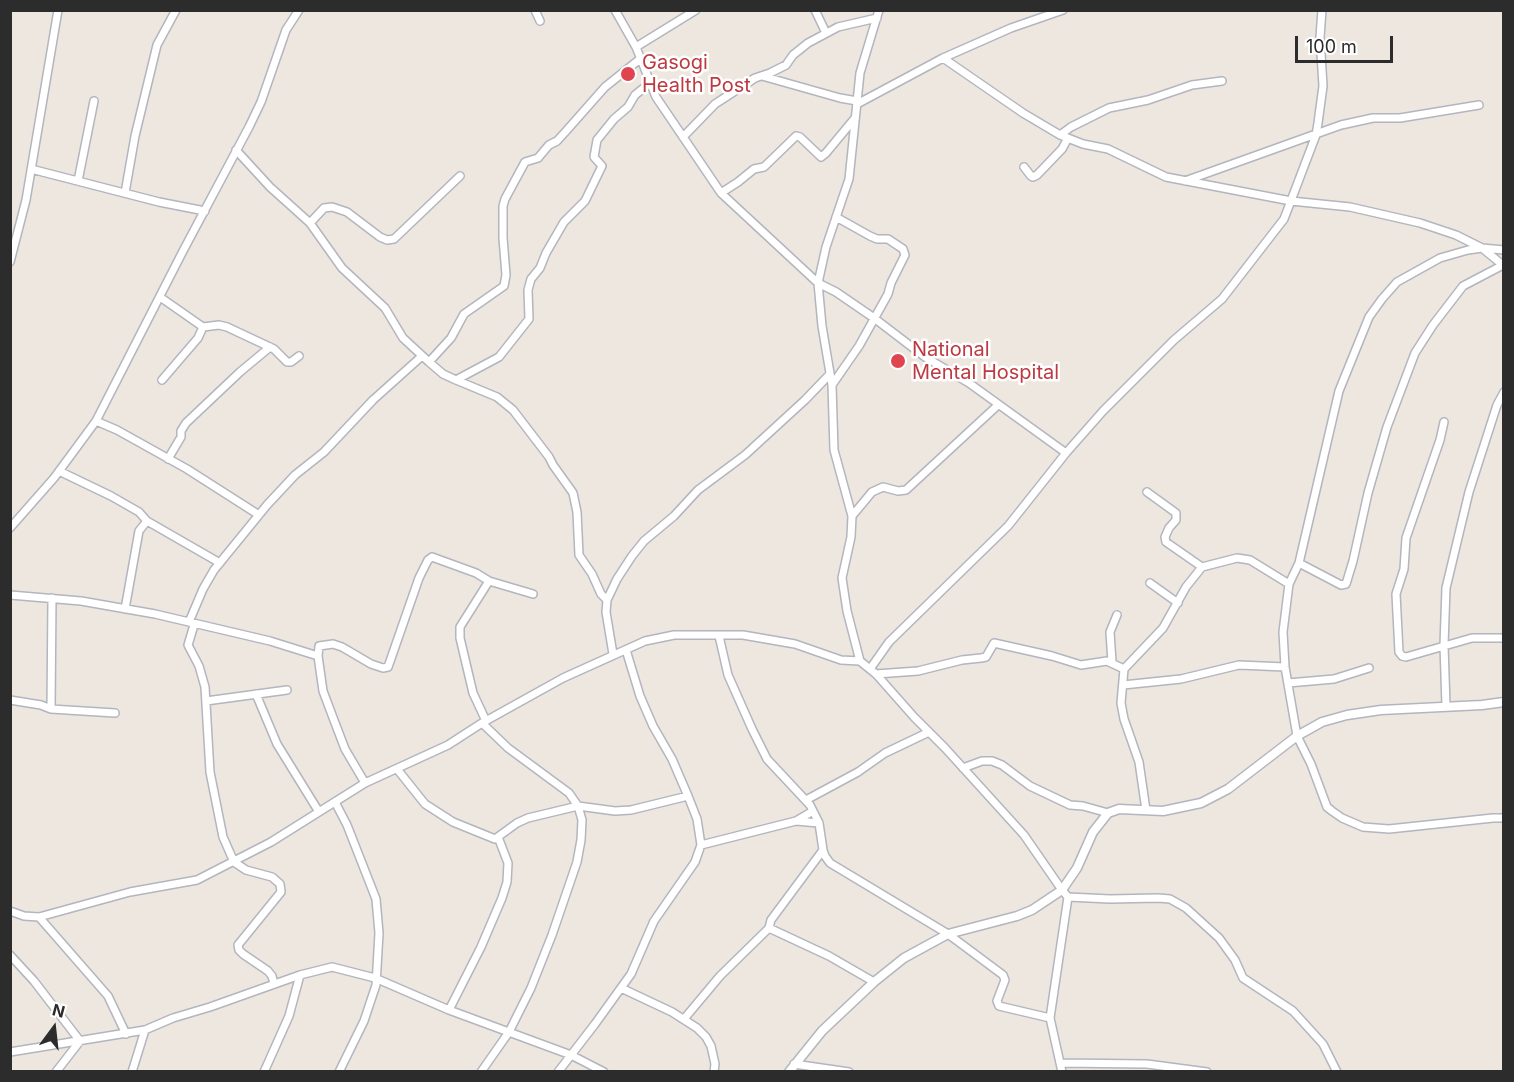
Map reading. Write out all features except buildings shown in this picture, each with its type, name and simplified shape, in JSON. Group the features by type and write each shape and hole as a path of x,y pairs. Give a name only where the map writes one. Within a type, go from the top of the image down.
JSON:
{"street":[{"path":"10,262 26,200 58,10"},
{"path":"125,193 135,136 157,45 176,10"},
{"path":"10,528 59,471 96,421 249,128 261,102 286,30 299,10"},
{"path":"535,10 540,21"},
{"path":"615,10 636,47 656,97 721,192 818,283 836,292 874,318 925,357 969,383 1066,453"},
{"path":"636,47 696,10"},
{"path":"815,10 826,33"},
{"path":"762,76 857,103 943,58 1011,28 1063,10"},
{"path":"873,671 889,642 1008,526 1103,411 1174,340 1222,299 1284,219 1316,135 1323,86 1320,37 1322,10"},
{"path":"683,137 715,104 755,78 786,65 800,48 838,27 878,14"},
{"path":"860,661 850,626 842,578 851,537 852,516 834,450 832,385 822,326 818,283 826,247 849,179 860,73 878,14"},
{"path":"943,58 1023,113 1060,135 1083,144 1108,149 1166,177 1291,201 1350,207 1420,223 1482,248 1503,266 1462,286 1415,353 1387,427 1346,584 1341,585 1299,563"},
{"path":"429,362 451,338 464,314 504,286 506,275 503,206 525,162 538,158 549,145 557,141 605,87 640,59"},
{"path":"1060,135 1109,108 1148,100 1192,84 1222,81"},
{"path":"456,380 499,357 529,319 528,290 531,279 540,268 564,222 585,201 602,166 594,157 597,140 614,119 628,107 635,95 650,83"},
{"path":"78,181 94,101"},
{"path":"1185,181 1341,125 1373,118 1400,118 1479,105"},
{"path":"721,192 754,169 764,167 796,136 800,137 821,157 855,118"},
{"path":"1024,167 1031,176 1037,175 1062,149 1068,138"},
{"path":"236,150 270,187 310,223 342,268 385,308 404,338 422,356 443,374 505,402 549,457 573,493 577,512 579,555 592,574 601,594 607,600"},
{"path":"31,169 205,212"},
{"path":"310,223 324,208 332,207 347,212 380,237 387,240 394,239 460,176"},
{"path":"832,385 859,346 888,294 905,255 903,249 888,239 877,239 836,217"},
{"path":"1503,250 1482,248 1440,258 1397,282 1369,317 1339,391 1299,563 1289,584 1283,632 1288,683 1297,736 1311,764 1327,807 1353,824 1389,829 1503,818"},
{"path":"160,297 203,327 219,325 270,347 287,362 299,356"},
{"path":"162,380 198,338 203,327"},
{"path":"168,459 186,423 270,347"},
{"path":"274,984 268,971 238,950 238,945 281,892 280,884 273,877 246,870 234,862 223,837 210,772 206,701 199,666 188,645 192,623 203,589 220,563 259,515 295,475 324,452 373,400 422,356"},
{"path":"613,654 606,612 607,600 622,571 644,542 674,516 698,490 745,454 805,400 830,374"},
{"path":"1446,706 1445,604 1452,558 1468,492 1503,392"},
{"path":"852,516 872,492 878,489 883,487 898,491 906,490 998,405"},
{"path":"96,421 117,430 168,459 259,515"},
{"path":"1444,422 1440,440 1406,538 1404,569 1396,594 1399,652 1401,656 1406,657 1472,638 1503,638"},
{"path":"59,471 119,501 220,563"},
{"path":"1147,492 1176,513 1176,520 1165,537 1166,542 1202,567"},
{"path":"125,609 139,531 147,520"},
{"path":"365,783 345,749 323,691 318,656 319,646 333,644 371,664 383,668 388,667 419,578 428,560 432,557 476,573 489,581 533,594"},
{"path":"1146,810 1139,762 1121,703 1124,669 1153,641 1194,575 1202,567 1237,558 1250,560 1289,584"},
{"path":"481,1071 509,1032 531,988 577,862 582,840 582,820 578,806 569,792 508,748 484,722 473,693 460,638 460,627 489,581"},
{"path":"1150,583 1178,603"},
{"path":"10,595 52,598 125,609 270,641 318,656"},
{"path":"51,709 52,598"},
{"path":"1112,662 1110,632 1118,615"},
{"path":"10,911 39,916 130,892 196,880 234,862 365,783 448,745 536,692 613,654 645,641 674,634 743,635 795,644 841,660 860,661 873,671 1024,835 1065,893"},
{"path":"719,636 728,675 767,759 806,800 813,811 819,823 825,856 830,863 948,934 1003,975 1005,980 997,1001 999,1006 1050,1018"},
{"path":"873,671 918,671 962,660 986,657 990,646 994,643 1081,665 1112,662 1124,669"},
{"path":"558,1071 631,974 654,921 695,862 701,845 696,819 688,796 640,696 626,650"},
{"path":"1123,685 1181,679 1239,666 1286,667"},
{"path":"1288,683 1334,679 1370,668"},
{"path":"206,701 287,690"},
{"path":"256,694 277,744 319,812"},
{"path":"10,700 51,709 115,713"},
{"path":"1062,1071 1050,1018 1065,893 1093,832 1108,813 1119,809 1163,811 1201,802 1228,789 1297,736 1323,722 1347,715 1381,710 1503,702"},
{"path":"806,800 858,772 885,753 928,732"},
{"path":"963,768 982,761 992,761 1002,765 1030,786 1070,805 1108,813"},
{"path":"397,769 425,804 453,822 485,836 498,837 528,818 578,806 615,811 631,810 688,796"},
{"path":"335,802 376,899 379,933 376,985 364,1021 339,1071"},
{"path":"701,845 796,821 813,811"},
{"path":"796,821 819,823"},
{"path":"449,1010 481,946 505,890 509,871 508,862 498,837"},
{"path":"684,1019 720,976 769,928 771,920 824,850"},
{"path":"792,1068 822,1031 874,982 904,958 948,934 1017,916 1065,893 1110,899 1170,899 1186,908 1219,938 1235,960 1243,978 1286,1005 1300,1018 1323,1044 1337,1071"},
{"path":"39,916 108,996 126,1034"},
{"path":"769,928 830,956 874,982"},
{"path":"10,955 34,981 80,1041"},
{"path":"10,1052 145,1030 173,1018 300,975 332,968 375,978 449,1010 572,1055 604,1071"},
{"path":"264,1071 289,1016 300,975"},
{"path":"621,987 684,1019 706,1037 716,1064 714,1071"},
{"path":"132,1071 145,1030"},
{"path":"56,1071 80,1041"},
{"path":"1060,1063 1147,1064 1207,1071"},
{"path":"792,1068 849,1071"}],"place":[{"name":"Gasogi Health Post","path":"628,74"},
{"name":"National Mental Hospital","path":"898,361"}]}
